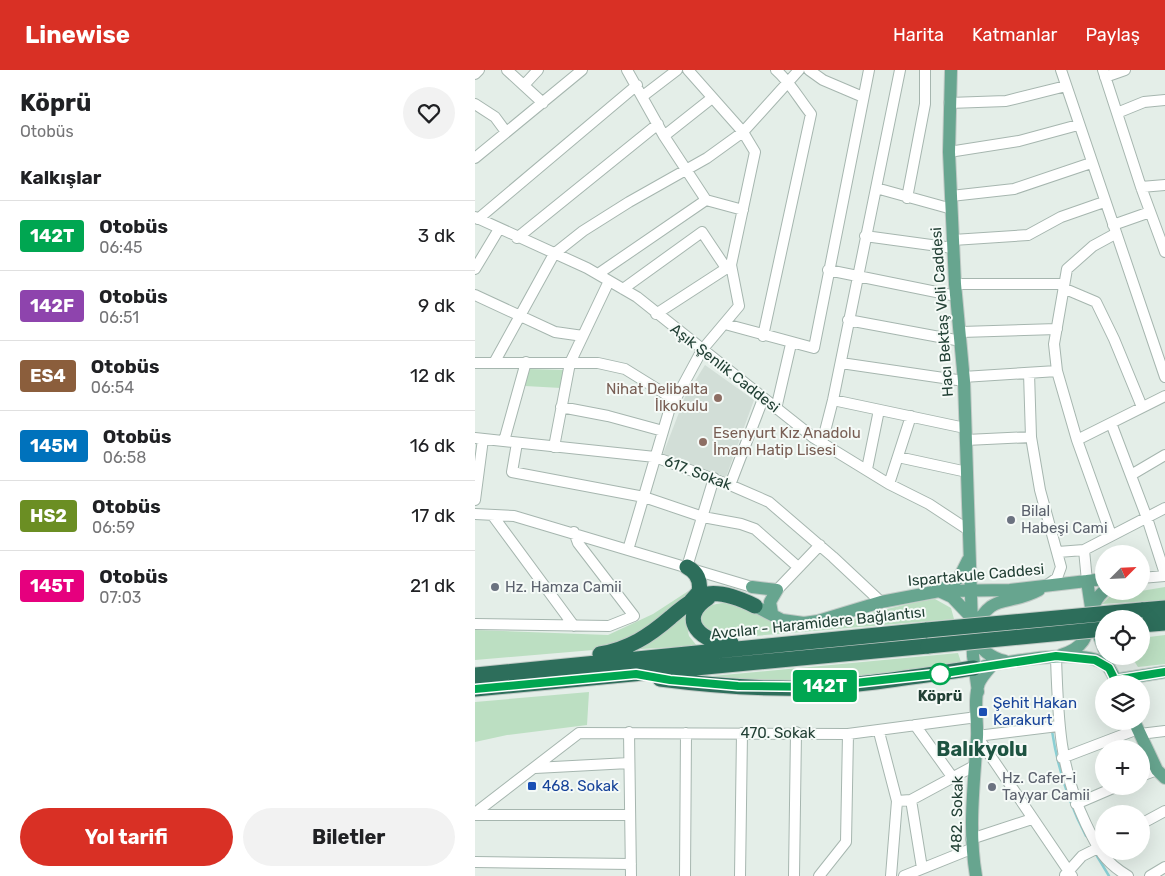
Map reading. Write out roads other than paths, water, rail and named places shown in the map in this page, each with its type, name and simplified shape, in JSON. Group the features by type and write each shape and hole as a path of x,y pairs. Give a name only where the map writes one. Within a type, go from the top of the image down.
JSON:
{"highway":[{"path":"548,668 566,661 620,650 654,631 691,601 699,592 699,581 693,570 687,567"},
{"path":"691,601 704,595 719,594 755,606"},
{"path":"719,594 703,601 695,612 695,625 706,639 714,642 755,642 778,645"},
{"name":"Avcılar - Haramidere Bağlantısı","path":"475,675 1165,608"},
{"path":"1150,624 1165,623"},
{"path":"475,689 1095,630"},
{"path":"636,674 670,680 738,686 803,688 974,668"}],"main road":[{"name":"Hacı Bektaş Veli Caddesi","path":"951,70 949,104 951,202 956,290 961,337 970,531 971,617 974,668 978,692"},
{"path":"970,551 979,577 985,586 996,591"},
{"path":"939,591 959,578 966,568 970,551"},
{"name":"Ispartakule Caddesi","path":"755,606 771,608 782,620 804,623 836,616 881,602 939,591 996,591 1095,580"},
{"path":"1087,581 1095,625"},
{"path":"1013,661 991,656 979,646 972,633 980,618 991,605 1022,598 1046,586"},
{"path":"752,587 777,590 771,608 752,587"},
{"path":"939,591 952,597 971,617"},
{"path":"974,668 1072,652 1081,646 1088,634 1091,607 1097,600"},
{"path":"1056,656 1095,660 1109,668 1112,675"},
{"path":"978,692 979,684 993,664"},
{"path":"1150,675 1165,672"},
{"name":"482. Sokak","path":"976,876 971,844 978,692"},
{"path":"1138,730 1161,774"}],"street":[{"path":"475,74 479,70"},
{"path":"507,70 543,103"},
{"path":"524,85 538,70"},
{"path":"475,158 582,70"},
{"path":"627,70 637,85 663,136 706,200 743,210"},
{"path":"643,96 677,70"},
{"path":"656,314 729,267 755,152 743,132 688,70"},
{"path":"763,336 811,114 791,89 788,81 776,70"},
{"path":"494,363 554,254 583,231 629,202 685,171 743,132 799,70"},
{"path":"809,70 823,80 863,98"},
{"path":"725,324 791,344 814,348 869,70"},
{"path":"822,443 841,363 848,320 900,70"},
{"path":"907,198 925,104 925,70"},
{"path":"1061,70 1104,202 1165,377"},
{"path":"1125,70 1104,73 1150,212 1161,227 1165,252"},
{"path":"477,218 637,85"},
{"path":"949,104 1006,102 1066,86"},
{"path":"663,136 712,98"},
{"path":"1117,114 1144,102 1165,100"},
{"path":"475,104 495,117 506,132"},
{"path":"517,238 657,124"},
{"path":"949,152 1019,141 1079,125"},
{"path":"876,188 907,198 951,202 1014,189 1091,163"},
{"path":"1141,187 1165,185"},
{"path":"598,274 706,200"},
{"path":"865,236 953,244 1028,234 1061,217 1104,202"},
{"path":"1111,535 1077,440 1057,371 1054,344 1067,269 1077,258 1114,229 1150,212"},
{"name":"Aşık Şenlik Caddesi","path":"477,218 598,274 637,297 763,399 822,443 889,484 929,504 970,531"},
{"path":"475,269 499,229"},
{"path":"623,289 702,232 729,267 739,306 702,350 675,400 655,457 628,550"},
{"path":"829,270 857,277 956,290 1063,286 1096,302 1115,339 1142,407"},
{"path":"554,447 570,362 609,281"},
{"path":"475,295 555,332 583,336"},
{"path":"848,320 961,337 1057,329"},
{"path":"777,409 791,344"},
{"path":"504,441 526,362"},
{"path":"475,363 598,363 625,369 675,400"},
{"path":"841,363 963,379 1057,371"},
{"path":"1029,373 1031,437 1040,490 1061,567 1059,573 1046,586"},
{"path":"1077,440 1165,396"},
{"path":"730,485 763,399"},
{"path":"833,400 911,416 965,434 1031,437"},
{"path":"561,407 608,416 663,432"},
{"path":"867,469 879,410"},
{"path":"889,484 911,416"},
{"path":"1111,423 1147,518 1161,545 1165,575 1150,577"},
{"path":"475,500 479,439"},
{"name":"617. Sokak","path":"479,439 655,457 714,478 769,502 820,545 881,602"},
{"path":"517,443 511,472 644,497 703,517 755,529 798,567"},
{"path":"1131,475 1165,455"},
{"path":"898,456 967,472"},
{"path":"687,567 714,478"},
{"path":"1058,552 1083,550 1165,508"},
{"path":"475,514 514,516 574,532 752,587"},
{"path":"493,516 574,626"},
{"path":"475,624 609,626 634,616 578,543 574,532"},
{"path":"777,590 820,545"},
{"path":"1083,550 1087,581"},
{"path":"1056,656 1058,726 1062,758 1076,804 1095,836"},
{"name":"470. Sokak","path":"535,768 579,733 796,732 848,734 879,732 977,717"},
{"path":"915,725 953,778"},
{"path":"1058,726 977,736 1068,874 1082,856 1095,849"},
{"path":"1150,729 1165,731"},
{"path":"1062,758 1132,730"},
{"path":"629,732 631,876"},
{"path":"794,876 796,732"},
{"path":"879,732 897,802 891,876"},
{"path":"685,876 686,733"},
{"path":"741,876 742,733"},
{"path":"819,876 846,842 848,734"},
{"path":"475,814 535,768 629,763"},
{"path":"897,802 911,800 974,766"},
{"path":"1076,804 1097,795"},
{"path":"911,800 922,868"},
{"path":"1150,819 1165,811"},
{"path":"475,814 630,815"},
{"path":"904,876 971,844 1032,819"},
{"path":"1108,860 1111,866 1128,876"},
{"path":"475,862 631,864"},
{"path":"1150,876 1165,867"}],"waterway":[{"path":"1052,731 1057,759 1065,785 1074,811 1086,836"},
{"path":"1099,860 1109,876"}],"place":[{"name":"Nihat Delibalta İlkokulu","path":"718,398"},
{"name":"Esenyurt Kız Anadolu İmam Hatip Lisesi","path":"703,442"},
{"name":"Bilal Habeşi Cami","path":"1011,520"},
{"name":"Hz. Hamza Camii","path":"495,587"},
{"name":"Köprü","path":"940,674"},
{"name":"Şehit Hakan Karakurt","path":"983,712"},
{"name":"468. Sokak","path":"532,786"},
{"name":"Hz. Cafer-i Tayyar Camii","path":"992,787"}],"district":[{"name":"Balıkyolu","path":"982,749"}]}
